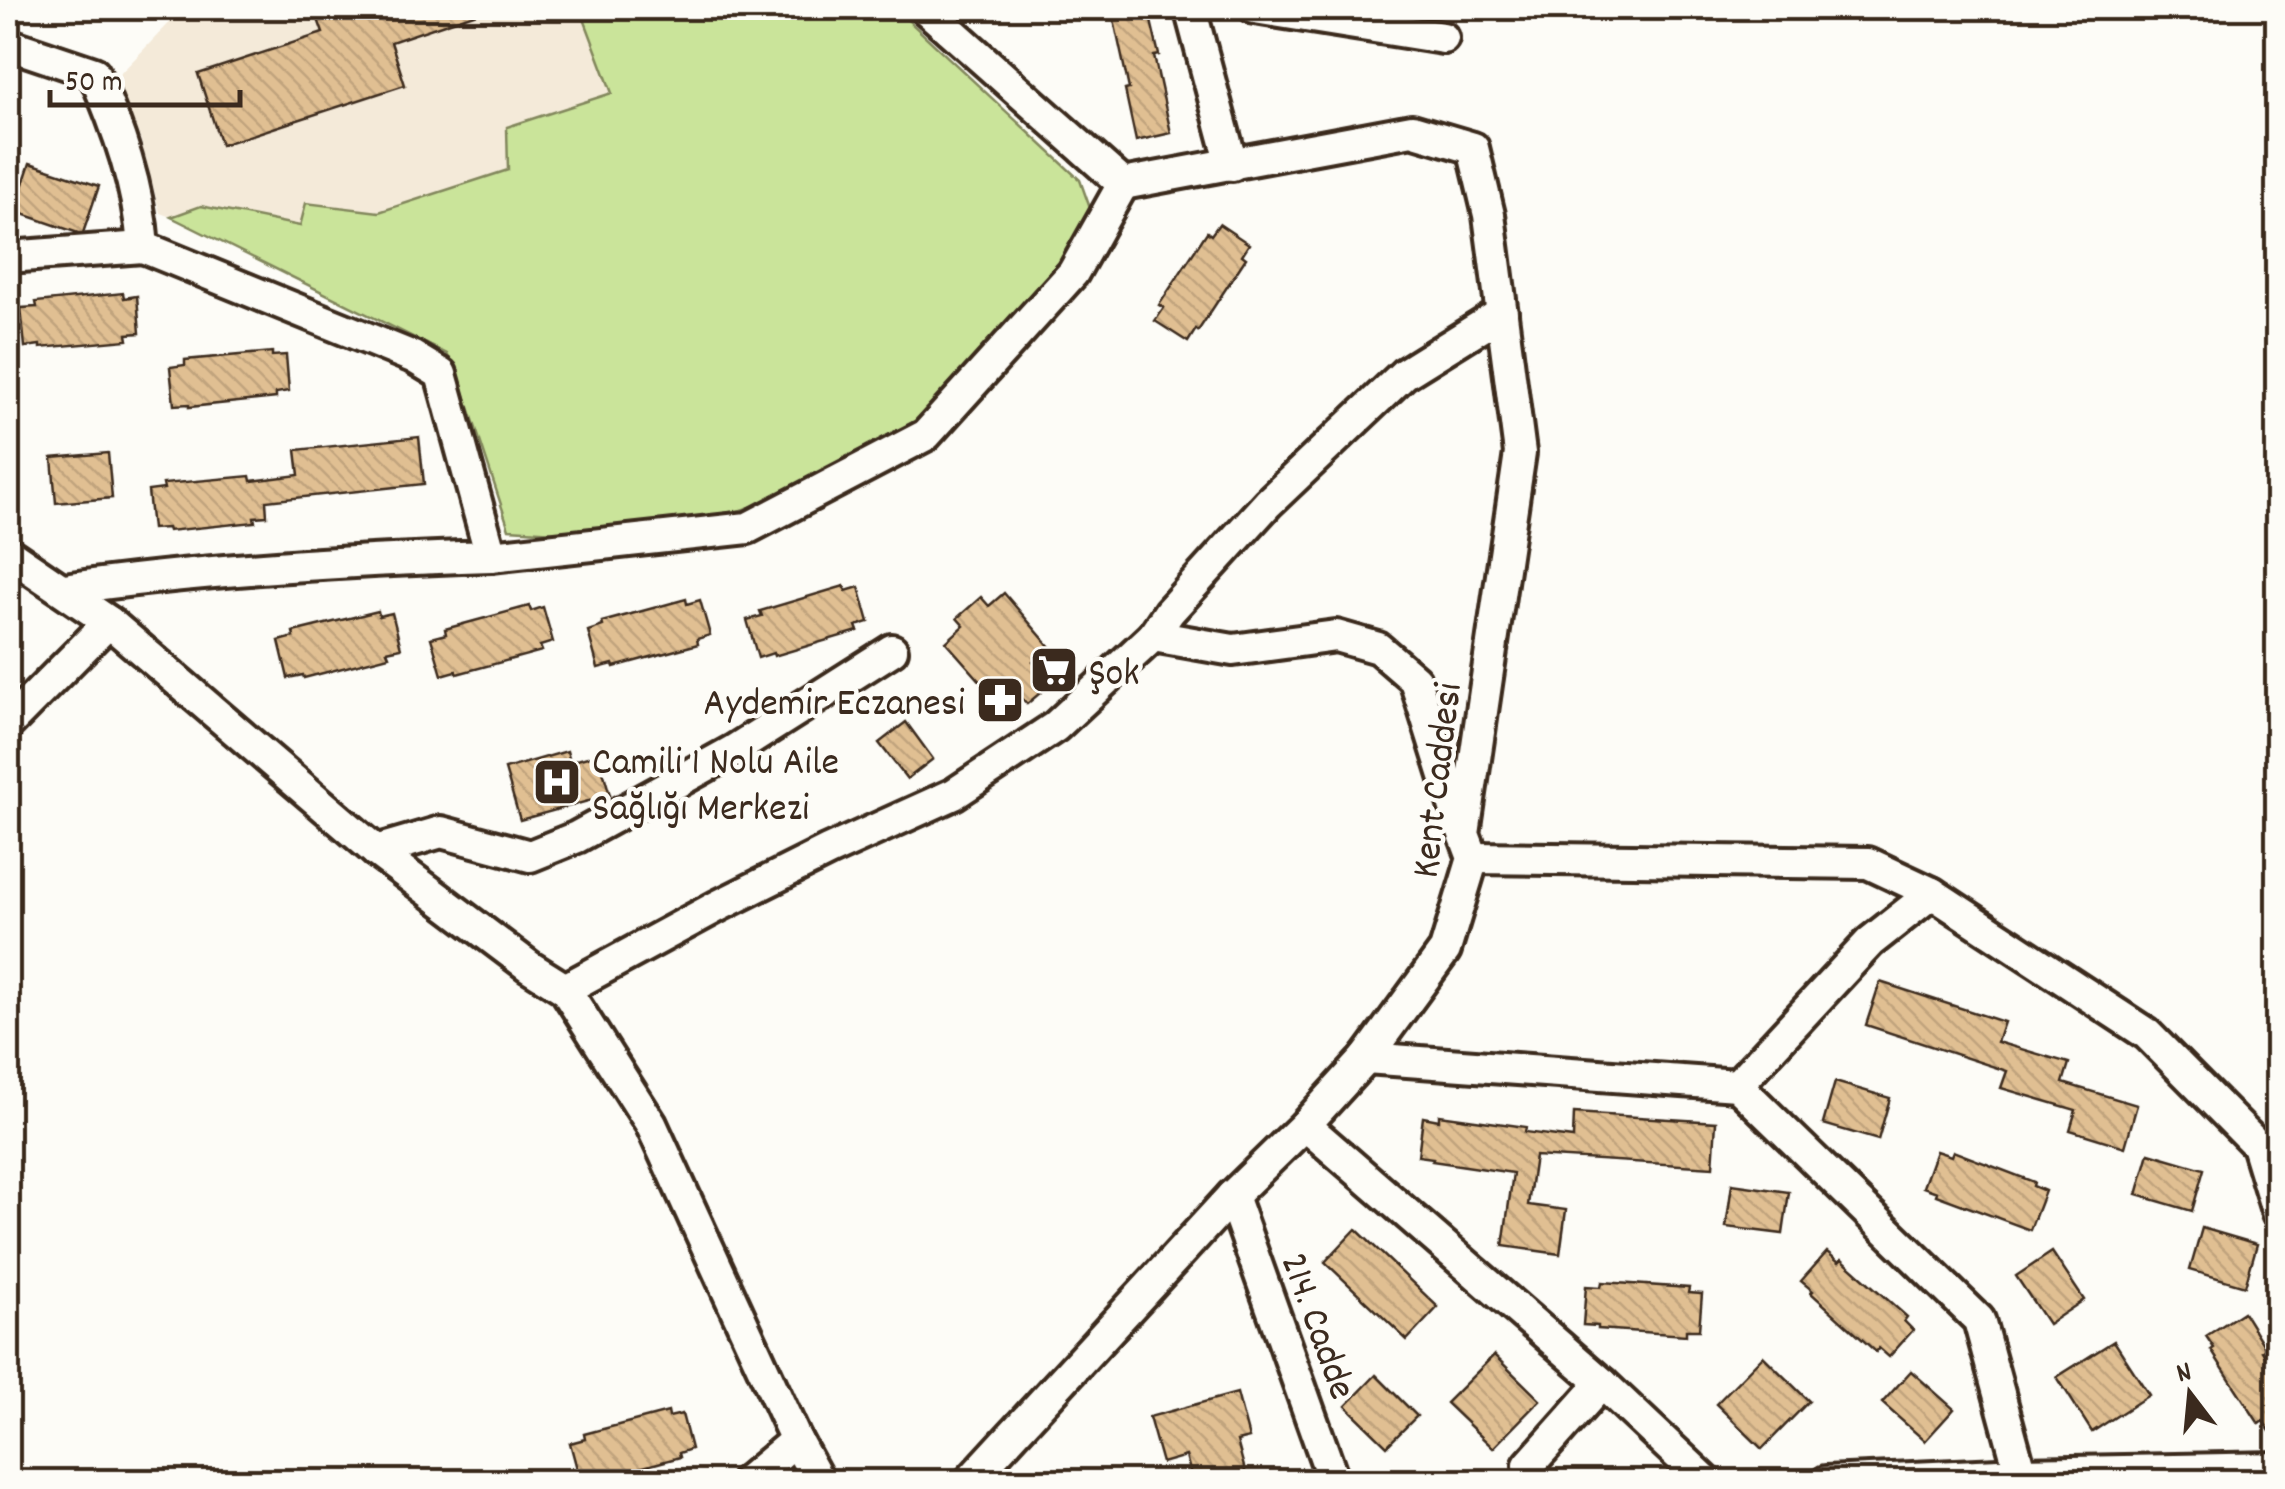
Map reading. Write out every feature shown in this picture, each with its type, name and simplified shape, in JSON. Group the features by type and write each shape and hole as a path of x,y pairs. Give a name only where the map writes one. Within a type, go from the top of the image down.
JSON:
{"street":[{"path":"925,8 1124,184"},
{"path":"1124,184 1232,165 1190,8"},
{"path":"1255,8 1443,38"},
{"path":"8,44 94,73 120,137 141,213 143,248"},
{"name":"Kent Caddesi","path":"969,1482 1232,1196 1306,1126 1366,1058 1445,950 1469,846 1520,453 1490,215 1474,148 1412,130 1232,165"},
{"path":"64,589 146,577 355,561 492,556 748,528 926,436 1074,273 1124,184"},
{"path":"8,257 143,248 413,357 441,374 492,556"},
{"path":"565,989 734,898 954,794 1055,727 1153,636 1169,612 1268,503 1404,374 1502,313"},
{"path":"8,553 109,622 376,851 565,989 651,1124 796,1440 820,1482"},
{"path":"8,724 109,622"},
{"path":"1153,636 1233,650 1336,636 1378,648 1415,680 1469,846 1868,863 1932,893 2147,1034 2257,1146 2278,1214"},
{"path":"376,851 440,832 530,856 576,837 733,752 892,650"},
{"path":"1737,1086 1870,942 1932,893"},
{"path":"1366,1058 1737,1086 1979,1320 2022,1477"},
{"path":"1306,1126 1602,1383 1707,1482"},
{"name":"214. Cadde","path":"1232,1196 1334,1482"},
{"path":"1530,1482 1529,1465 1602,1383"},
{"path":"746,1482 796,1440"},
{"path":"1826,1482 2278,1468"}],"shaded area":[{"path":"184,8 580,8 613,93 508,127 509,169 379,212 306,204 300,226 201,206 171,217 160,213 141,141 116,78"}],"green space":[{"path":"580,8 665,8 687,15 727,8 895,8 1080,180 1091,211 1043,293 947,398 909,428 786,496 741,510 649,527 556,532 509,529 461,383 447,354 171,217 201,206 300,226 306,203 379,212 508,170 507,127 612,93"}],"building":[{"path":"314,8 483,11 391,42 405,85 221,145 198,74 323,33"},
{"path":"1148,8 1171,133 1136,141 1112,11"},
{"path":"30,163 99,186 83,233 14,211"},
{"path":"1219,224 1249,244 1242,255 1246,258 1188,342 1155,321 1164,308 1159,305 1207,232 1211,235"},
{"path":"123,293 124,298 137,296 140,333 127,334 128,340 25,347 21,308 37,307 36,302"},
{"path":"272,352 272,356 286,355 289,391 276,393 276,398 189,407 174,405 170,367 185,365 185,360"},
{"path":"419,437 424,484 266,501 267,516 254,517 255,522 168,531 152,529 148,491 164,489 163,484 299,475 296,450"},
{"path":"108,453 112,498 56,503 52,458"},
{"path":"844,586 846,591 859,587 869,622 856,626 858,631 758,658 747,620 762,616 760,611"},
{"path":"1004,593 1050,647 1033,662 1052,683 1027,704 1005,678 990,692 946,642 964,626 957,618 981,597 989,606"},
{"path":"686,599 687,604 700,600 710,635 697,639 698,644 598,668 588,631 603,626 602,622"},
{"path":"529,606 531,611 543,607 553,642 540,646 542,651 442,675 431,638 446,634 445,629"},
{"path":"378,611 379,616 392,613 401,648 387,651 389,656 304,678 288,678 279,641 294,637 293,632"},
{"path":"906,722 933,759 907,779 879,743"},
{"name":"Camili 1 Nolu Aile Sağlığı Merkezi","path":"567,751 570,762 598,754 610,795 520,820 505,769"},
{"path":"1880,982 2004,1022 1997,1042 2069,1063 2063,1083 2137,1105 2125,1147 2070,1130 2076,1110 2001,1088 2007,1071 1866,1025"},
{"path":"1835,1082 1890,1098 1878,1140 1823,1124"},
{"path":"1574,1113 1716,1122 1713,1167 1535,1156 1528,1205 1566,1210 1560,1254 1503,1246 1513,1173 1418,1156 1423,1117 1439,1120 1439,1115 1526,1127 1525,1132 1573,1138"},
{"path":"1936,1151 1951,1156 1953,1151 2034,1182 2033,1186 2045,1191 2030,1230 1923,1187"},
{"path":"2149,1153 2204,1169 2192,1211 2137,1195"},
{"path":"1732,1184 1789,1192 1783,1234 1726,1227"},
{"path":"2202,1228 2257,1244 2245,1286 2190,1270"},
{"path":"1356,1229 1438,1307 1407,1340 1325,1262"},
{"path":"1827,1252 1839,1262 1842,1259 1907,1317 1904,1321 1913,1330 1889,1357 1879,1348 1876,1352 1801,1281"},
{"path":"2052,1252 2084,1300 2048,1324 2016,1276"},
{"path":"1602,1282 1689,1288 1688,1293 1702,1294 1699,1330 1686,1330 1686,1335 1583,1325 1586,1286 1601,1287"},
{"path":"2243,1312 2278,1376 2278,1443 2263,1421 2259,1424 2206,1336"},
{"path":"2114,1341 2149,1395 2092,1432 2057,1377"},
{"path":"1494,1355 1540,1400 1493,1448 1446,1403"},
{"path":"1763,1356 1809,1401 1762,1449 1716,1404"},
{"path":"1911,1371 1954,1409 1925,1441 1882,1403"},
{"path":"1376,1375 1417,1416 1387,1446 1346,1406"},
{"path":"1237,1393 1249,1438 1237,1441 1248,1482 1193,1482 1186,1456 1162,1463 1149,1417"},
{"path":"668,1412 669,1417 682,1414 691,1449 679,1453 680,1457 595,1480 580,1480 570,1443 585,1439 584,1434"}],"place":[{"name":"Şok","path":"1054,670"},
{"name":"Aydemir Eczanesi","path":"1000,700"},
{"name":"Camili 1 Nolu Aile Sağlığı Merkezi","path":"557,782"}]}
